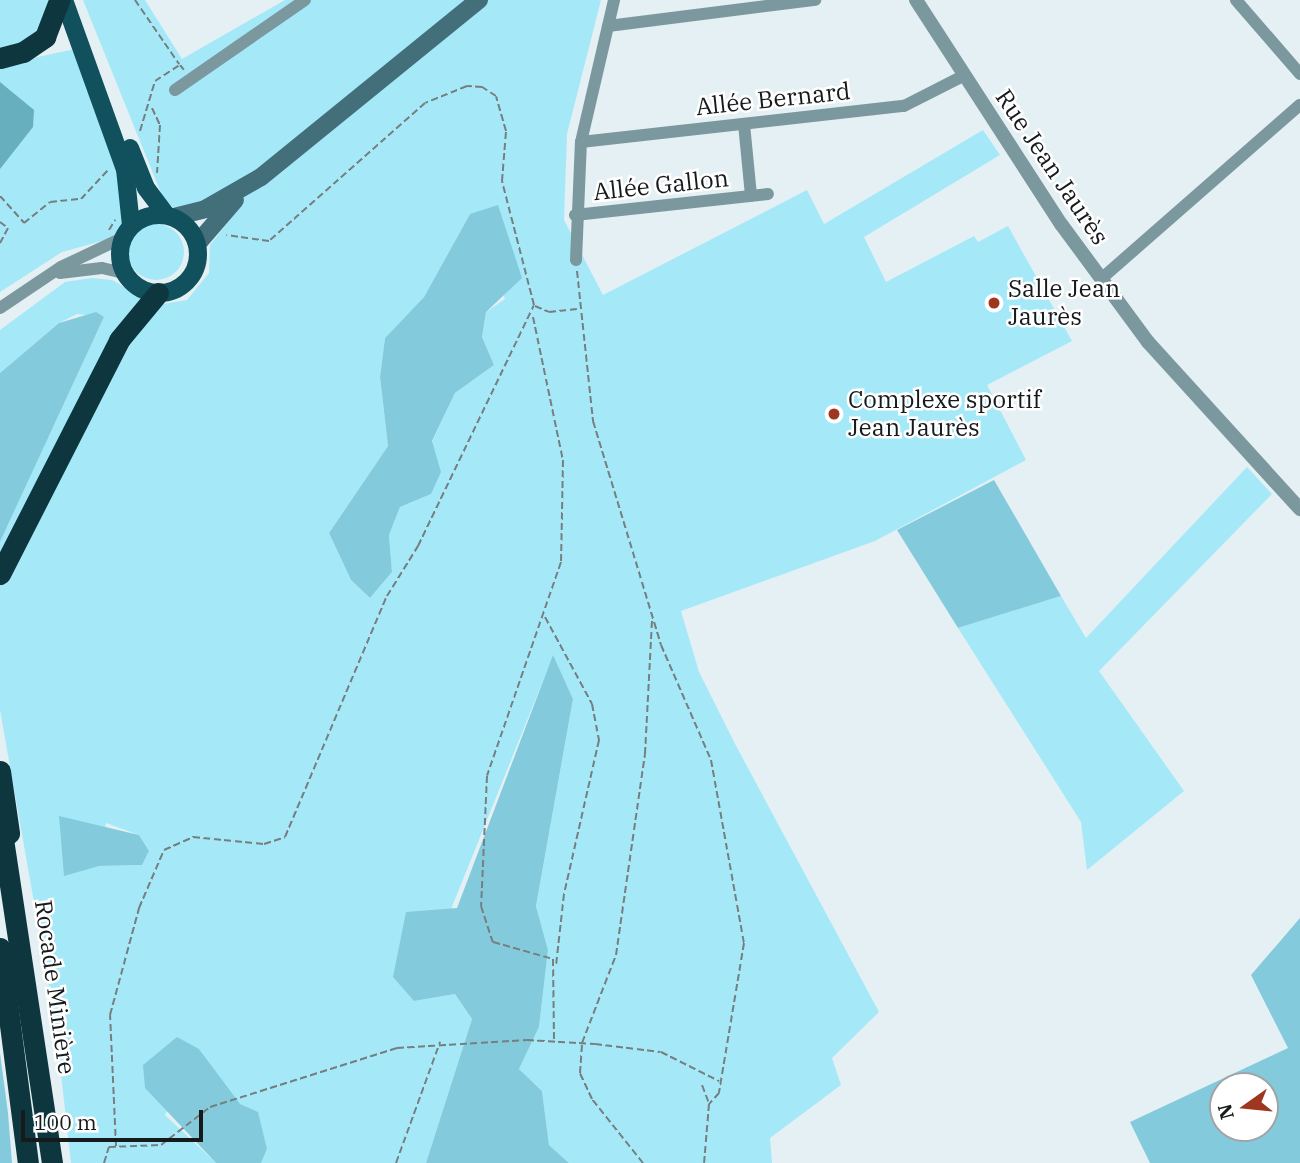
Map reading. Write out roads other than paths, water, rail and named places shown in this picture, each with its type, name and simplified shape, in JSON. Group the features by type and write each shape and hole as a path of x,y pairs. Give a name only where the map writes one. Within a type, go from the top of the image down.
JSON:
{"highway":[{"path":"0,58 29,49 45,37 61,0"},
{"path":"0,573 113,350 158,293"},
{"path":"0,771 8,860"},
{"name":"Rocade Minière","path":"0,819 52,1163"},
{"name":"Rocade Minière","path":"0,948 28,1163"}],"main road":[{"path":"61,0 125,169 127,232 124,273 138,287 158,293 189,278 197,244 261,177 479,0"},
{"path":"75,0 142,180 170,216 197,244"},
{"path":"383,79 463,0"},
{"path":"444,30 492,0"},
{"path":"127,232 170,216 205,209 261,177"}],"street":[{"path":"175,90 305,0"},
{"path":"576,260 575,215 581,142 614,0"},
{"path":"608,26 815,0"},
{"name":"Rue Jean Jaurès","path":"916,0 963,76 1101,279 1171,370 1300,509"},
{"path":"1236,0 1300,74"},
{"name":"Allée Bernard","path":"581,142 911,105 963,76"},
{"path":"1101,279 1300,105"},
{"name":"Allée Gallon","path":"744,124 751,196"},
{"name":"Allée Gallon","path":"575,215 768,194"},
{"path":"0,308 46,277 127,232"},
{"path":"46,277 91,268 124,273"}],"place":[{"name":"Salle Jean Jaurès","path":"994,303"},
{"name":"Complexe sportif Jean Jaurès","path":"834,414"}]}
